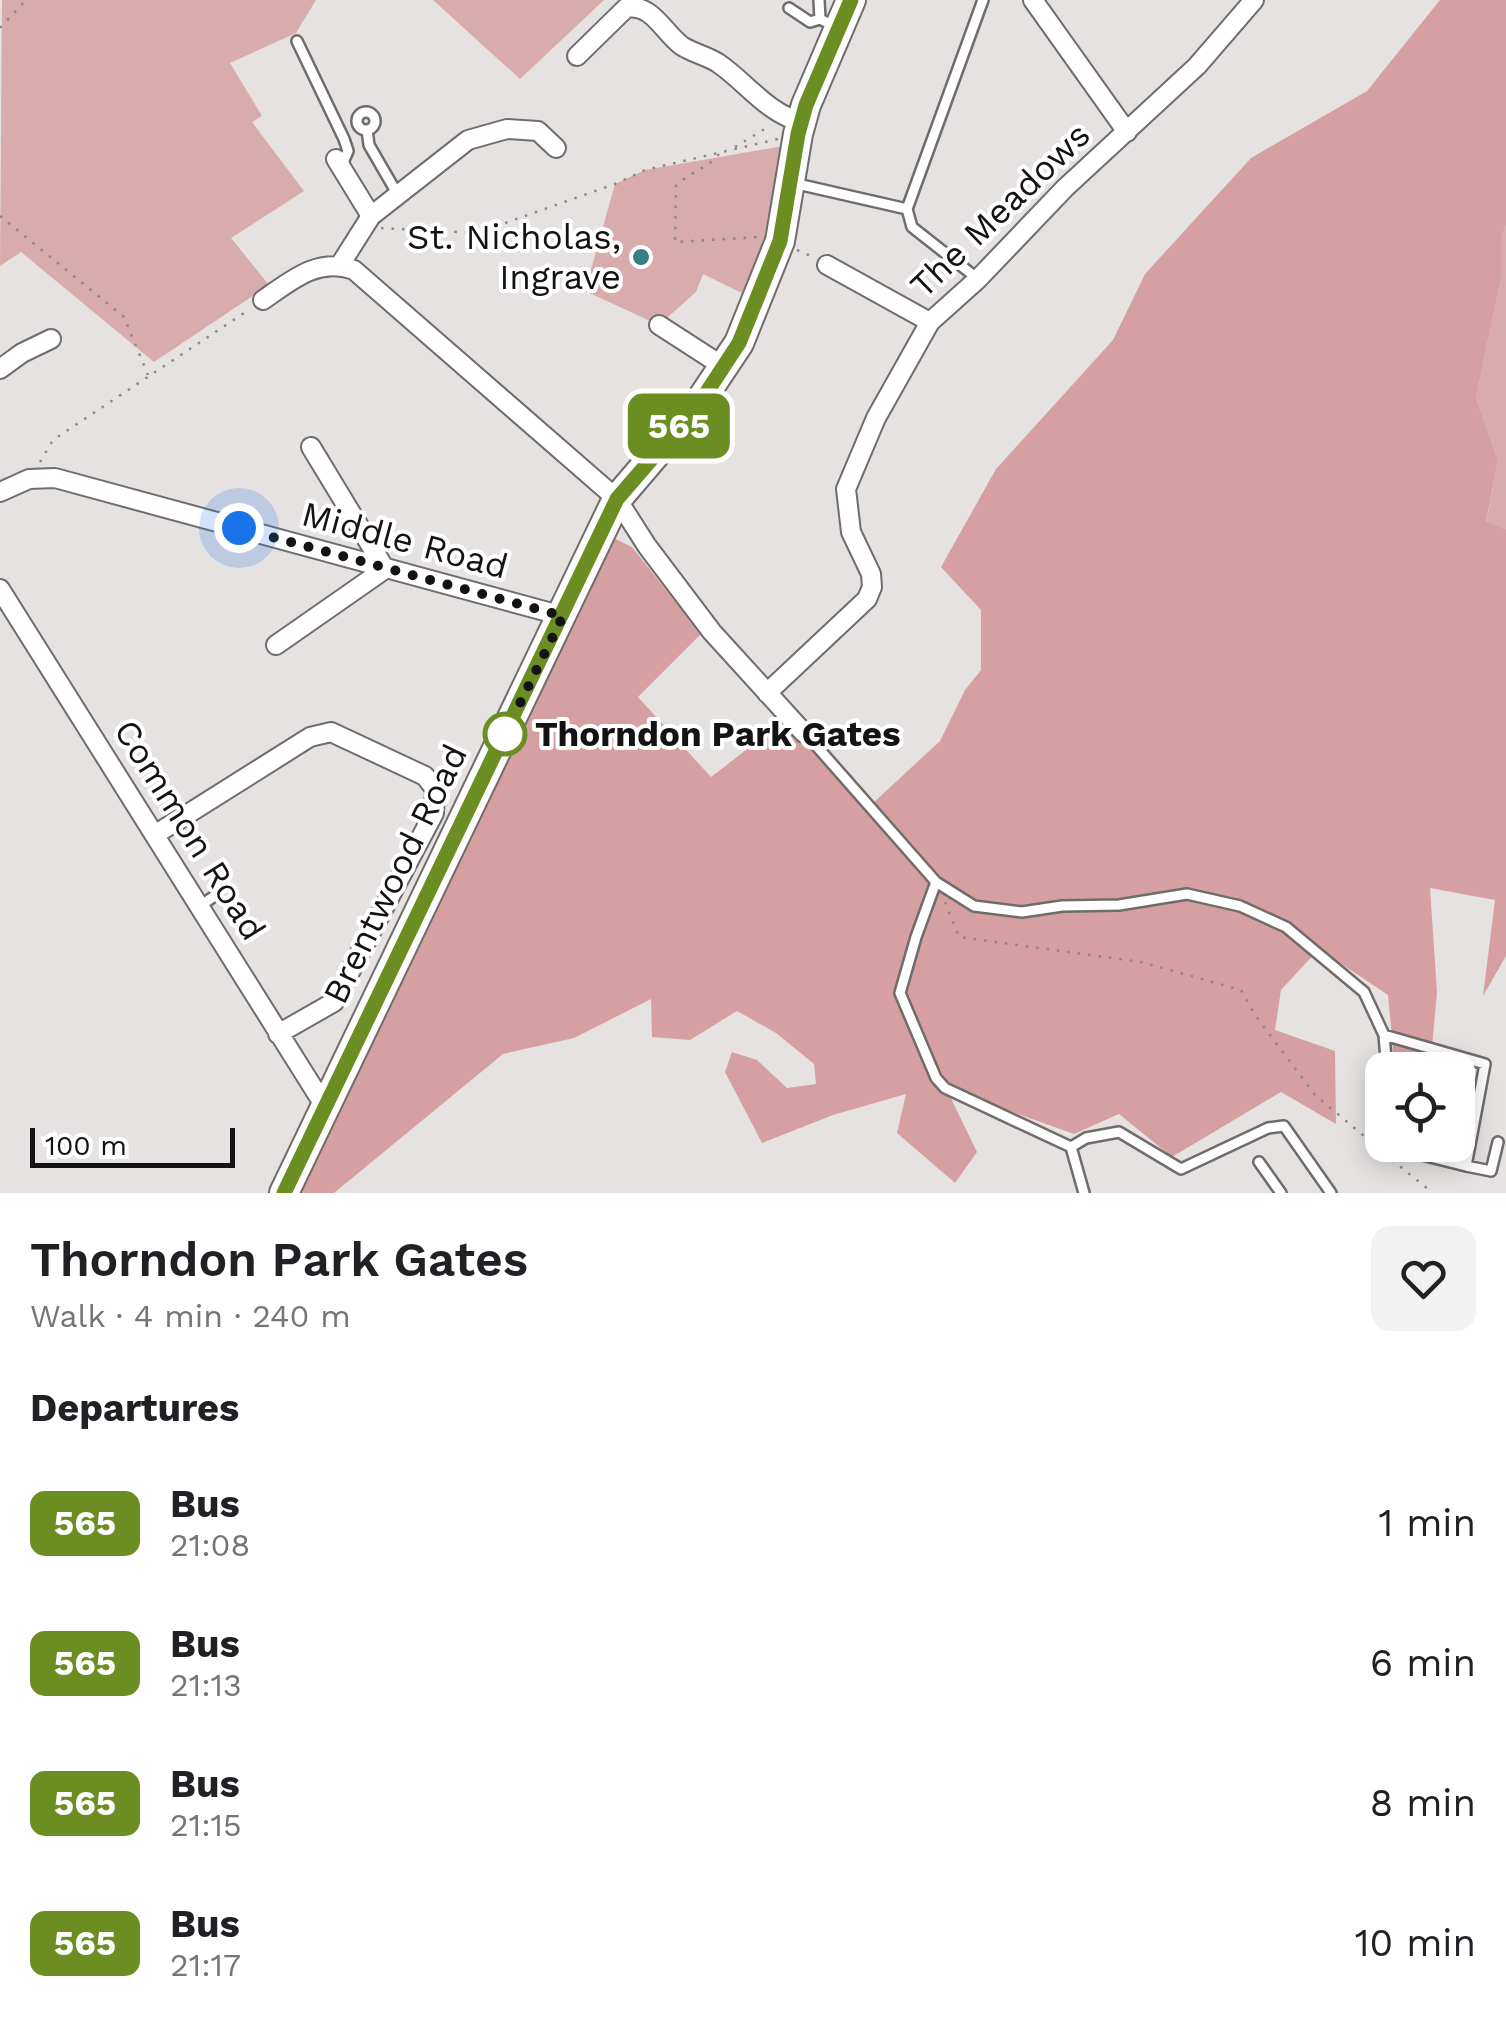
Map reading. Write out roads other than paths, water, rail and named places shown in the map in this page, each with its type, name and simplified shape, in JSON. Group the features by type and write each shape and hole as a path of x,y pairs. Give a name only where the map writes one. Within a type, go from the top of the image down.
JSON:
{"main road":[{"name":"Brentwood Road","path":"284,1193 617,499 699,404 724,367 762,293 781,239 792,183 793,123 829,24 851,0"}],"street":[{"path":"1033,0 1128,132"},
{"name":"The Meadows","path":"766,693 867,599 872,588 871,574 851,532 846,489 876,418 930,322 1065,188 1197,66 1254,0"},
{"path":"576,56 626,8 636,6 646,10 682,46 717,62 793,123"},
{"path":"340,264 371,216 468,140 508,129 538,131 556,148"},
{"path":"338,163 371,216"},
{"path":"263,300 303,273 322,266 340,264 354,270 617,499 712,632 804,733"},
{"path":"827,265 930,322"},
{"path":"659,325 724,367"},
{"path":"0,369 22,352 51,338"},
{"path":"276,646 386,569 311,447"},
{"name":"Middle Road","path":"0,492 29,479 55,478 563,616"},
{"path":"602,529 632,534 647,546"},
{"name":"Common Road","path":"0,589 156,834 208,900 278,1034 324,1105"},
{"path":"156,834 310,737 332,732 425,776 435,788 434,813 334,1002 278,1034"}],"lane":[{"path":"790,8 810,22 829,24 819,0"},
{"path":"978,278 912,227 908,210 984,0"},
{"path":"297,41 344,138 348,151 338,163"},
{"path":"367,130 370,145 398,196"},
{"path":"792,183 908,210"},
{"path":"804,733 936,882 974,906 1022,912 1062,906 1120,905 1187,894 1240,906 1286,926 1364,992 1384,1035 1385,1052"},
{"path":"936,882 900,994 936,1078 945,1088 1071,1148 1084,1193"},
{"path":"1384,1035 1485,1064 1466,1166"},
{"path":"1071,1148 1086,1138 1119,1132 1181,1169 1268,1128 1284,1126 1328,1189 1314,1193"},
{"path":"1450,1162 1491,1171 1498,1142"},
{"path":"1259,1162 1282,1193"}],"place":[{"name":"St. Nicholas, Ingrave","path":"641,257"},
{"name":"Thorndon Park Gates","path":"505,734"}]}
